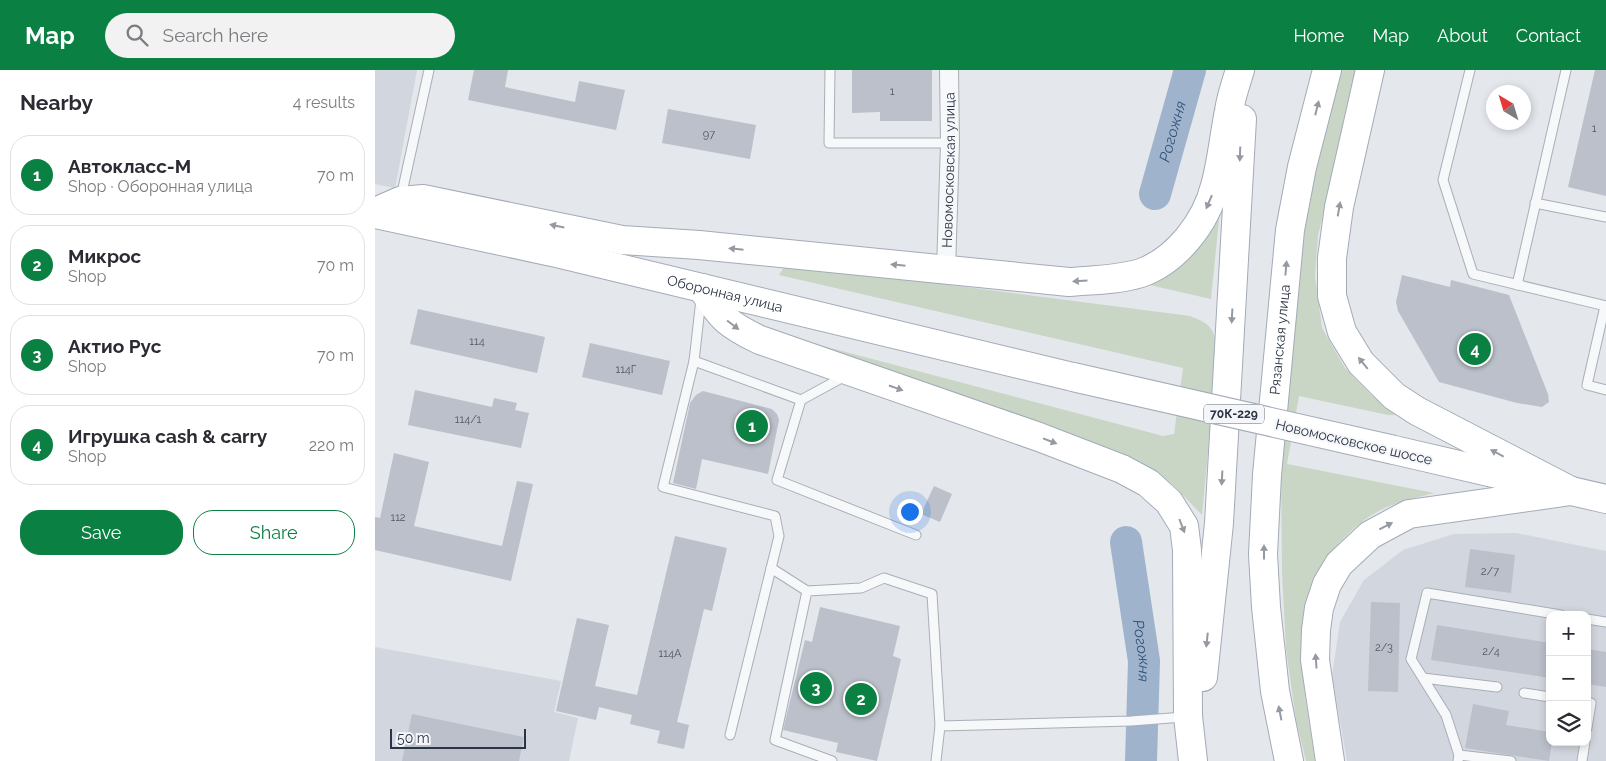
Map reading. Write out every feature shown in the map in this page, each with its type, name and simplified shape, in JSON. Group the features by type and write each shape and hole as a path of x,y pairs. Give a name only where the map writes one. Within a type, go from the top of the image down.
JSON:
{"main road":[{"path":"386,211 423,199 622,240 709,246 1069,282 1120,278 1142,272 1158,264 1179,248 1190,235 1209,205 1215,186 1229,108 1242,70"},
{"path":"1194,761 1219,524 1237,220 1242,70"},
{"name":"Рязанская улица","path":"1289,761 1275,690 1266,607 1263,554 1267,475 1290,230 1302,167 1327,70"},
{"path":"1370,70 1339,207 1332,258 1332,296 1342,332 1361,363 1394,396 1417,411 1571,491"},
{"name":"Оборонная улица","path":"386,211 1073,377"},
{"path":"552,252 622,240 690,285 718,314 736,329 760,340 850,373 1039,437 1122,469 1148,484 1169,502 1184,526 1187,550 1188,716 1194,761"},
{"name":"Новомосковское шоссе","path":"1073,377 1606,499"},
{"path":"1330,761 1315,660 1316,630 1319,608 1327,584 1339,564 1370,534 1409,514 1571,491"}],"street":[{"name":"Новомосковская улица","path":"947,270 950,143 949,70"}],"lane":[{"path":"386,211 429,70"},
{"path":"830,70 829,143 950,143"},
{"path":"1470,70 1443,180 1473,274 1606,306 1587,385 1606,390"},
{"path":"1517,285 1565,70"},
{"path":"1535,203 1606,217"},
{"path":"690,285 694,361 663,487 775,516 779,536 730,735"},
{"path":"694,361 801,400"},
{"path":"850,373 801,400 777,480 916,535"},
{"path":"771,568 807,591 861,588 884,578 932,594 939,726 936,761"},
{"path":"807,591 775,740 832,761"},
{"path":"1511,761 1458,758 1445,715 1411,659 1427,593 1546,613"},
{"path":"1591,620 1606,622"},
{"path":"1423,678 1497,687"},
{"path":"1524,693 1546,696"},
{"path":"939,726 1131,721 1188,716"},
{"path":"1582,761 1584,746"}],"shaded area":[{"path":"375,70 417,70 395,188 375,184"},
{"path":"1516,533 1606,551 1606,761 1347,761 1332,676 1340,622 1364,580 1403,550 1454,534"},
{"path":"375,647 561,681 554,712 578,718 569,761 375,761"}],"green space":[{"path":"1337,70 1360,70 1318,235 1315,276 1322,328 1345,368 1371,395 1403,415 1388,415 1299,396 1287,464 1434,493 1395,504 1370,516 1341,541 1322,565 1311,591 1304,618 1302,646 1303,675 1315,761 1306,761 1296,720 1286,649 1282,573 1281,464 1303,224"},
{"path":"1220,210 1211,299 1145,284"},
{"path":"786,264 1190,316 1202,321 1212,330 1218,347 1202,515 1172,484 1144,465 1116,452 789,337 1163,436 1174,434 1183,368 779,275"}],"building":[{"path":"474,70 508,70 505,87 575,102 579,81 625,90 616,130 468,100"},
{"path":"852,70 932,70 932,121 880,121 880,112 852,113"},
{"path":"1595,70 1606,70 1606,196 1568,187"},
{"path":"668,109 756,125 750,159 662,143"},
{"path":"1402,275 1450,287 1451,280 1509,295 1548,394 1549,402 1542,407 1517,403 1439,382 1398,311 1396,302"},
{"path":"418,309 545,337 537,373 410,344"},
{"path":"590,343 670,361 662,395 582,377"},
{"path":"415,390 492,407 494,398 517,403 515,410 529,413 521,448 408,425"},
{"path":"703,391 772,409 777,414 779,420 768,474 702,459 696,489 673,483 690,403 696,395"},
{"path":"394,453 429,462 414,526 502,546 517,481 533,484 511,581 375,550 375,517 380,518"},
{"path":"934,486 952,494 940,522 921,514"},
{"path":"675,536 727,548 712,611 704,609 677,722 689,725 684,749 657,743 660,731 630,724 632,715 599,707 596,720 556,711 577,618 609,625 595,686 637,695"},
{"path":"1470,549 1515,555 1511,593 1465,587"},
{"path":"1371,602 1400,603 1398,692 1368,691"},
{"path":"820,607 900,626 893,656 901,659 877,761 836,752 838,743 783,730 805,640 812,642"},
{"path":"1437,625 1546,642 1546,677 1431,660"},
{"path":"1591,650 1606,652 1606,687 1591,685"},
{"path":"1473,704 1509,711 1506,725 1546,731 1546,746 1551,746 1549,761 1465,748"},
{"path":"412,714 524,737 519,761 402,761"}],"waterway":[{"name":"Рогожня","path":"1155,194 1190,70"},
{"name":"Рогожня","path":"1126,542 1144,661 1141,761"}],"place":[{"name":"Игрушка cash & carry","path":"1475,349"},
{"name":"Автокласс-М","path":"752,426"},
{"name":"Актио Рус","path":"816,688"},
{"name":"Микрос","path":"861,699"}]}
